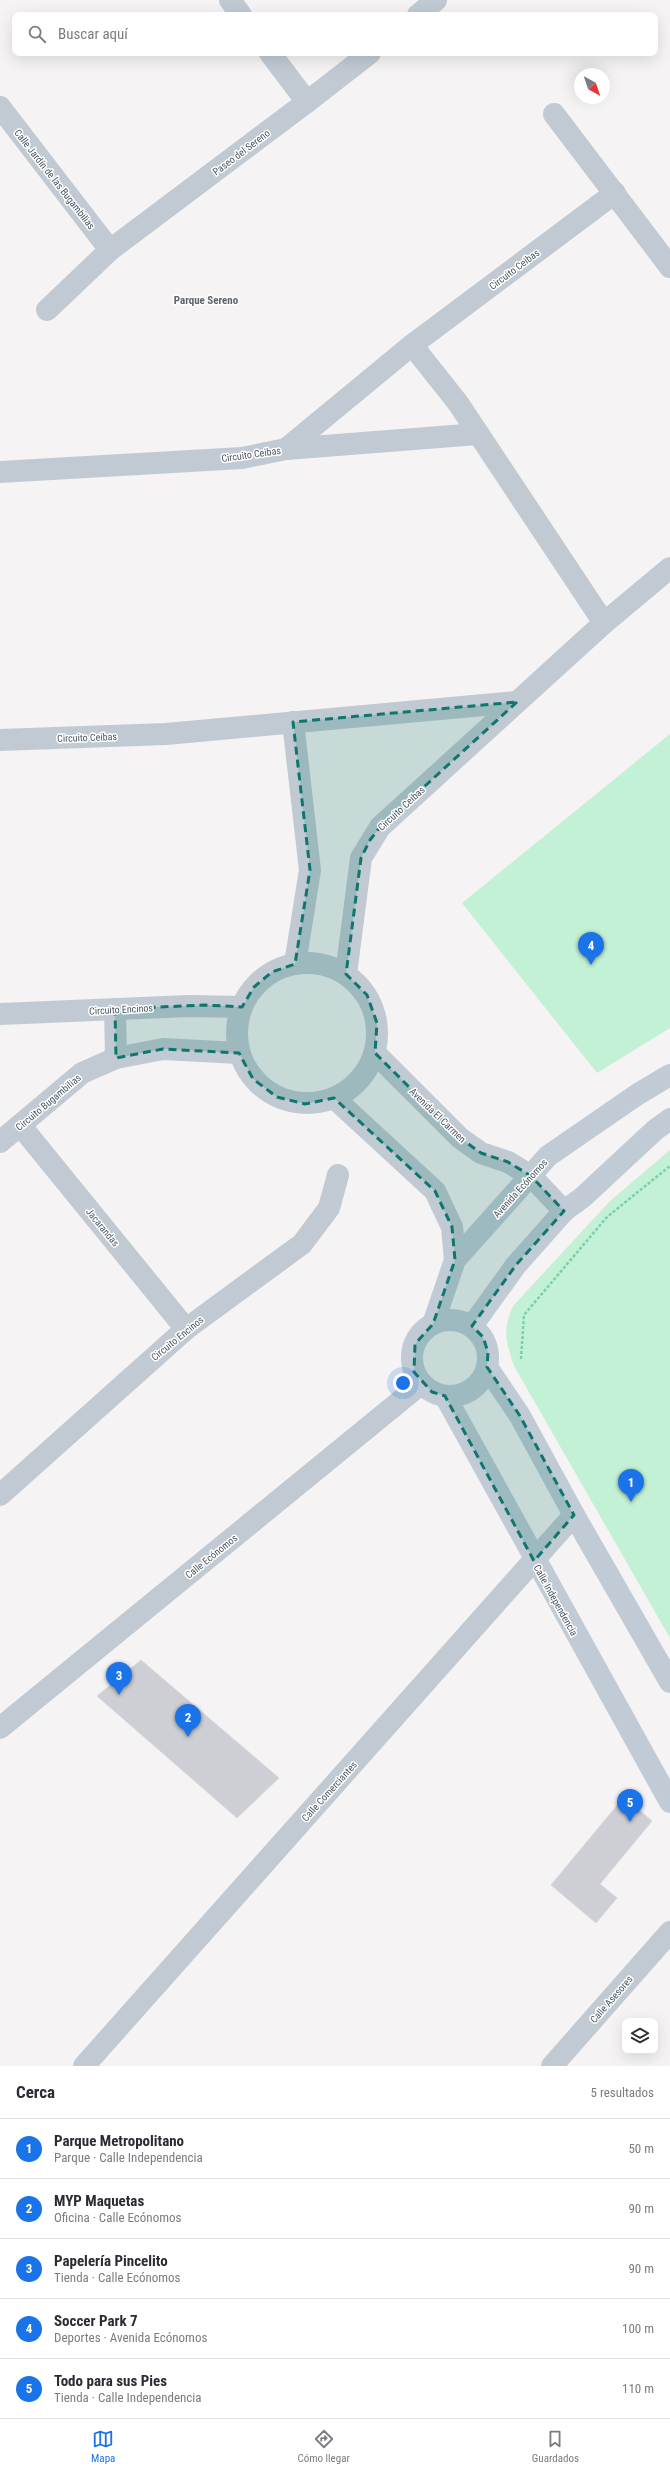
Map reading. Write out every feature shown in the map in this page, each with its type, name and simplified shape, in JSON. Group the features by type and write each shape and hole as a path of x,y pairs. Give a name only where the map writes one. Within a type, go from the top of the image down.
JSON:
{"street":[{"path":"230,0 239,12"},
{"path":"422,12 436,0"},
{"path":"272,56 308,102"},
{"name":"Paseo del Sereno","path":"47,310 110,250 308,102 366,56"},
{"name":"Calle Jardín de las Bugambilias","path":"0,107 110,250"},
{"path":"554,114 670,266"},
{"name":"Circuito Ceibas","path":"286,449 412,345 615,193"},
{"path":"412,345 458,403 604,622"},
{"name":"Circuito Ceibas","path":"0,472 242,458 286,449 478,434"},
{"name":"Circuito Ceibas","path":"346,974 361,858 370,840 380,826 604,622 670,568"},
{"name":"Circuito Ceibas","path":"0,740 166,734 517,702"},
{"path":"293,722 310,870 295,964"},
{"path":"312,963 324,965 346,974 367,995 377,1023 375,1053 366,1072 352,1088 334,1098 305,1104 277,1097 253,1079 239,1053 237,1030 242,1007 254,987 272,972 295,964 312,963"},
{"name":"Circuito Encinos","path":"0,1014 205,1005 242,1007"},
{"path":"115,1009 116,1058"},
{"name":"Circuito Bugambilias","path":"0,1142 82,1073 116,1058 163,1050 239,1053"},
{"name":"Avenida El Carmen","path":"375,1053 460,1138 481,1153 508,1162 531,1176 564,1211"},
{"name":"Avenida Ecónomos","path":"433,1324 455,1260 548,1156 638,1094 670,1074"},
{"path":"334,1098 435,1190 452,1227 455,1260"},
{"path":"472,1326 516,1265 564,1211 583,1197 655,1130 670,1119"},
{"name":"Jacarandas","path":"20,1125 186,1329"},
{"name":"Circuito Encinos","path":"0,1495 186,1329 302,1244 329,1208 338,1175"},
{"path":"453,1321 472,1326 483,1338 488,1352 488,1367 482,1380 472,1390 459,1396 445,1396 432,1392 421,1384 414,1372 412,1358 415,1344 422,1333 433,1324 453,1321"},
{"path":"488,1367 520,1416 574,1515 670,1682"},
{"name":"Calle Ecónomos","path":"0,1728 421,1384"},
{"name":"Calle Independencia","path":"445,1396 534,1561 670,1802"},
{"name":"Calle Comerciantes","path":"84,2066 574,1515"},
{"name":"Calle Asesores","path":"552,2066 670,1932"}],"path":[{"path":"521,1359 524,1315 607,1217 670,1166"}],"highlighted area":[{"path":"517,702 380,827 370,840 361,858 346,974 367,995 377,1023 375,1053 460,1138 481,1153 508,1162 531,1176 564,1211 516,1265 472,1326 483,1337 488,1352 487,1367 520,1416 574,1515 534,1561 445,1396 432,1392 414,1372 415,1344 433,1324 455,1260 452,1227 435,1191 334,1098 305,1104 277,1097 253,1079 239,1053 163,1049 116,1058 115,1009 205,1005 242,1007 254,987 272,972 295,964 310,870 293,722"}],"green space":[{"path":"670,734 670,1028 597,1073 462,903"},
{"path":"670,1150 670,1638 514,1366 507,1343 506,1329 513,1306 610,1201"}],"building":[{"path":"141,1660 279,1778 237,1818 97,1696"},
{"path":"624,1797 652,1821 600,1884 617,1898 596,1923 551,1885"}],"place":[{"name":"Soccer Park 7","path":"591,965"},
{"name":"Parque Metropolitano","path":"631,1502"},
{"name":"Papelería Pincelito","path":"119,1695"},
{"name":"MYP Maquetas","path":"188,1737"},
{"name":"Todo para sus Pies","path":"630,1822"}],"district":[{"name":"Parque Sereno","path":"206,300"}]}
